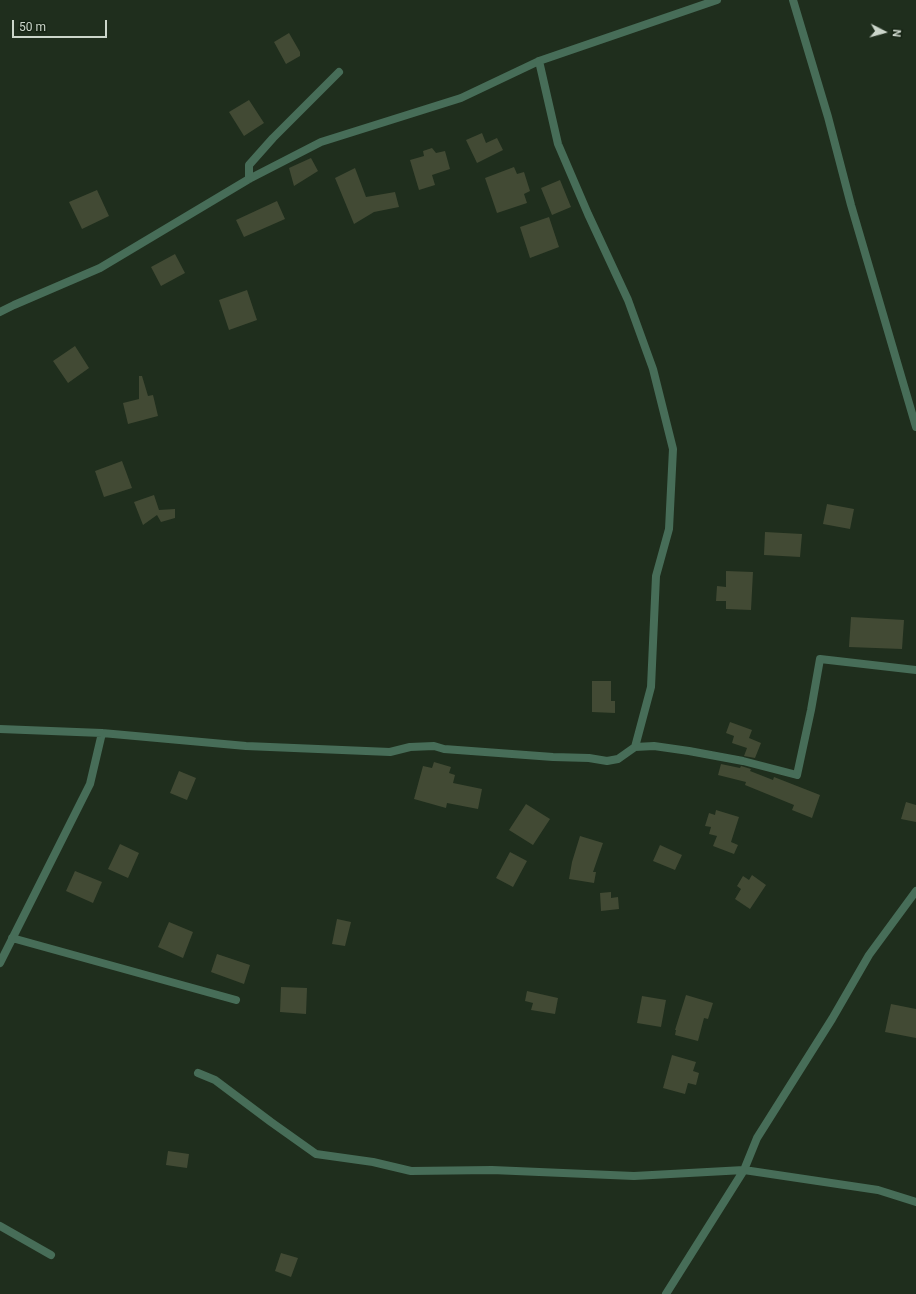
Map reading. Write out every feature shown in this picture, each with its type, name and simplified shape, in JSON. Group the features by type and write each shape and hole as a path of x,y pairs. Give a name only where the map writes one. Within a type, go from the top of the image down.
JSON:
{"street":[{"path":"0,312 100,268 248,179 322,142 461,98 538,61 717,0"},
{"path":"793,0 828,117 851,205 916,427"},
{"path":"538,61 558,144 628,300 653,369 673,449 669,529 656,576 650,687 635,747"},
{"path":"248,179 249,165 273,138 339,72"},
{"path":"0,729 102,733 246,746 382,752 390,752 410,747 434,746 444,749 553,757 589,758 607,761 618,759 635,747 654,746 743,761 797,776 820,659 916,670"},
{"path":"0,962 90,784 102,733"},
{"path":"666,1294 744,1170 757,1138 832,1019 869,956 916,891"},
{"path":"12,938 236,1000"},
{"path":"198,1073 215,1080 316,1154 373,1162 411,1172 492,1170 634,1176 744,1170 878,1190 916,1202"},
{"path":"0,1226 51,1255"}],"building":[{"path":"289,33 300,52 300,56 286,64 274,42"},
{"path":"249,100 264,123 244,136 229,112"},
{"path":"482,133 486,143 497,138 503,150 477,163 466,140"},
{"path":"432,148 436,153 445,151 450,169 432,175 435,185 419,190 410,160 424,156 423,151"},
{"path":"311,158 318,171 294,186 289,168"},
{"path":"514,167 517,174 524,172 530,191 524,194 527,203 497,213 485,178"},
{"path":"355,168 366,197 395,192 399,207 374,212 354,224 335,178"},
{"path":"560,180 571,207 552,215 541,188"},
{"path":"97,190 109,216 82,229 69,202"},
{"path":"277,201 285,219 244,237 236,220"},
{"path":"549,217 559,247 530,258 520,227"},
{"path":"175,254 185,273 161,286 151,267"},
{"path":"247,290 257,320 229,330 219,300"},
{"path":"75,346 89,368 68,383 53,361"},
{"path":"139,376 142,376 148,396 153,395 158,416 128,424 123,403 139,399"},
{"path":"122,461 132,488 104,497 95,471"},
{"path":"154,495 159,510 175,509 175,518 161,522 157,515 143,525 134,502"},
{"path":"827,504 854,509 850,529 823,524"},
{"path":"765,532 802,534 800,557 764,555"},
{"path":"726,571 753,572 751,610 726,609 726,601 716,601 717,586 726,587"},
{"path":"851,617 904,620 902,649 849,647"},
{"path":"592,681 611,681 611,701 615,701 615,713 592,712"},
{"path":"730,722 752,730 749,738 761,743 755,758 744,756 747,748 732,743 734,736 726,733"},
{"path":"434,762 451,767 449,773 455,775 453,783 482,789 478,809 447,803 446,808 414,799 423,766 432,768"},
{"path":"721,764 740,768 741,766 751,769 750,771 773,780 774,777 820,795 812,818 792,810 794,805 745,785 746,782 718,775"},
{"path":"179,771 196,778 187,800 170,793"},
{"path":"906,802 916,805 916,822 901,819"},
{"path":"526,804 550,819 533,845 509,830"},
{"path":"716,810 739,817 731,842 738,845 734,854 713,846 717,836 709,834 711,827 705,826 709,813 715,815"},
{"path":"580,836 603,843 593,872 596,872 594,883 569,879 572,862"},
{"path":"120,844 139,853 128,878 108,869"},
{"path":"660,845 682,855 675,870 653,861"},
{"path":"510,852 527,861 513,887 496,878"},
{"path":"75,871 102,882 93,903 66,891"},
{"path":"752,875 766,885 750,909 735,899 741,889 737,886 743,876 749,880"},
{"path":"611,892 611,898 618,897 619,909 601,911 600,893"},
{"path":"337,919 351,922 345,946 332,944"},
{"path":"169,922 193,932 183,958 158,947"},
{"path":"217,954 250,965 244,984 211,972"},
{"path":"281,987 307,988 306,1014 280,1012"},
{"path":"527,991 558,998 555,1014 531,1010 533,1003 525,1001"},
{"path":"686,995 713,1003 708,1019 704,1018 698,1041 675,1035 675,1030"},
{"path":"642,996 666,1000 661,1027 637,1023"},
{"path":"891,1004 916,1009 916,1038 885,1032"},
{"path":"672,1055 696,1062 693,1071 699,1073 696,1085 688,1083 685,1094 663,1088"},
{"path":"168,1151 189,1154 187,1168 166,1165"},
{"path":"281,1253 298,1258 291,1277 275,1271"}]}
